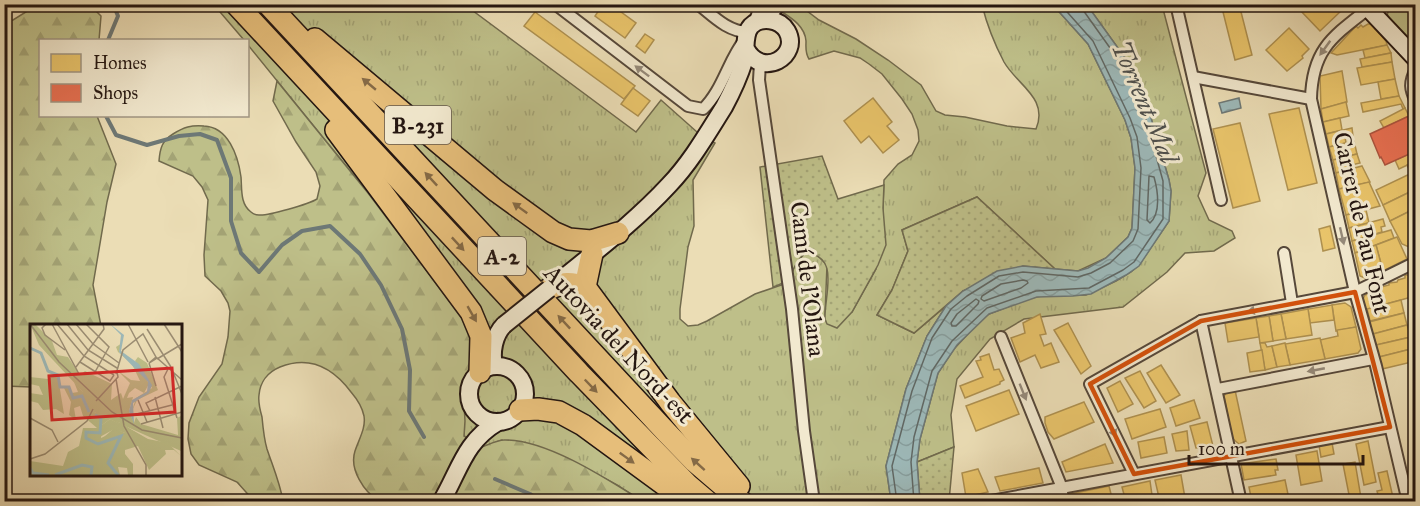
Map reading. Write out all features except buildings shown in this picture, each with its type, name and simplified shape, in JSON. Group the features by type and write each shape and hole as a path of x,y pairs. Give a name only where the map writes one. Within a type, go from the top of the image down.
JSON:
{"highway":[{"name":"Autovia del Nord-est","path":"236,4 579,373 688,485 708,501"},
{"name":"Autovia del Nord-est","path":"269,4 667,433 694,461 742,501"},
{"name":"B-231","path":"269,4 322,44 495,190 553,232 569,239 591,241 618,233"},
{"path":"275,47 468,306 478,324 487,369"},
{"path":"569,239 574,254 562,279 564,283 585,287 670,402 749,501"},
{"path":"585,287 592,254"},
{"path":"520,410 559,411 583,425 688,501"}],"main road":[{"name":"B-231","path":"734,90 753,28 779,4"},
{"name":"B-231","path":"469,446 473,408 469,393 470,385 487,369 498,333 504,325 618,233 658,196 680,172 734,90 760,63 779,61 786,53 789,39 781,24 779,4"},
{"path":"1368,6 1412,51"},
{"path":"760,63 749,55 753,28 774,21 781,24"},
{"path":"487,369 512,370 519,376 525,393 520,410"},
{"path":"473,408 479,416 498,422"},
{"name":"B-231","path":"441,501 469,446 481,433 498,422 513,417 520,410"}],"street":[{"path":"555,4 688,106 703,110 712,100 736,50 753,28"},
{"path":"698,4 729,28 739,32 753,28"},
{"path":"1176,4 1221,200"},
{"name":"Carrer de Pau Font","path":"1368,6 1335,36 1322,52 1314,68 1311,99 1355,292 1408,501"},
{"name":"Camí de l'Olana","path":"760,63 759,80 792,309 804,431 814,501"},
{"path":"1416,69 1411,79 1410,89 1416,102"},
{"path":"1193,77 1311,99"},
{"path":"1284,253 1292,303"},
{"path":"1134,474 1090,384 1201,321 1355,292 1416,262"},
{"path":"1201,321 1218,389 1241,501"},
{"path":"1001,337 1064,501"},
{"path":"1218,389 1373,359"},
{"path":"986,501 1390,427"}],"highlighted area":[{"path":"1355,292 1390,427 1134,474 1090,384 1201,321"}],"green space":[{"path":"347,4 350,9 358,4 465,5 636,132 661,100 697,132 715,143 693,180 694,226 688,247 680,309 680,319 688,326 698,325 755,294 784,284 791,277 794,266 805,253 816,254 827,265 825,315 852,312 876,269 884,180 898,164 912,155 919,141 912,114 882,74 869,64 860,58 834,51 809,59 806,53 805,36 801,28 782,12 786,5 799,5 819,20 856,39 888,60 921,85 936,111 945,115 1036,129 1039,118 1035,100 1004,62 991,34 982,5 1053,5 1088,44 1125,120 1131,138 1135,168 1132,228 1128,237 1106,258 1078,271 1055,269 977,197 902,230 908,251 892,290 877,315 914,333 946,306 927,336 906,389 886,466 891,501 642,501 567,458 502,440 482,447 464,436 464,391 467,376 368,193 249,46 249,39 243,39 214,5"},
{"path":"37,5 90,5 101,16 99,39 39,39 39,117 97,117 116,164 93,285 101,324 30,324 30,387 5,386 5,22 13,20"},
{"path":"1087,5 1162,5 1206,173 1198,196 1209,220 1232,231 1235,238 1214,251 1185,253 1167,272 1123,307 1024,319 990,339 957,379 951,415 954,447 917,462 920,439 938,373 954,349 980,321 989,314 1031,298 1086,295 1116,281 1139,265 1169,221 1171,191 1169,180 1136,73"},
{"path":"1393,5 1407,5 1415,13 1415,39 1406,38 1387,18 1388,11"},
{"path":"277,81 368,193 472,331 473,364 463,387 464,436 482,447 504,440 521,441 538,446 576,462 642,501 379,501 363,486 354,465 355,451 364,420 359,403 337,376 329,370 301,362 280,367 272,372 265,378 259,395 266,445 283,501 254,501 237,482 199,465 191,454 188,439 189,423 199,397 222,364 228,337 230,311 221,291 205,276 204,255 208,200 202,187 193,176 159,161 160,152 166,139 181,130 195,126 212,128 225,137 234,151 240,169 243,201 247,209 259,215 271,214 317,199 320,186 316,172 273,101"},
{"path":"822,156 838,199 884,185 886,245 878,265 852,312 837,328 827,324 825,319 827,268 816,255 805,253 786,281 773,287 760,167"},
{"path":"977,197 1055,269 1023,266 963,291 914,333 877,315 892,290 908,251 902,230"},
{"path":"954,447 949,501 920,501 917,462"}],"water":[{"name":"Torrent Mal","path":"1053,5 1087,5 1136,73 1169,180 1171,191 1169,221 1139,266 1126,275 1091,294 1037,297 989,314 957,345 938,373 920,439 917,462 920,501 891,501 886,466 906,389 927,336 946,306 963,291 997,271 1023,266 1078,271 1088,268 1106,258 1128,237 1132,228 1135,168 1131,138 1125,120 1088,44"},
{"path":"1239,98 1241,108 1222,113 1219,103"}],"waterway":[{"path":"108,39 118,16 113,4"},
{"path":"107,117 116,135 147,145 179,136 200,134 217,140 231,178 231,221 241,253 259,272 282,245 302,231 330,226 360,254 381,285 402,329 410,370 409,411 424,437"},
{"path":"495,479 530,494 542,502"}]}
